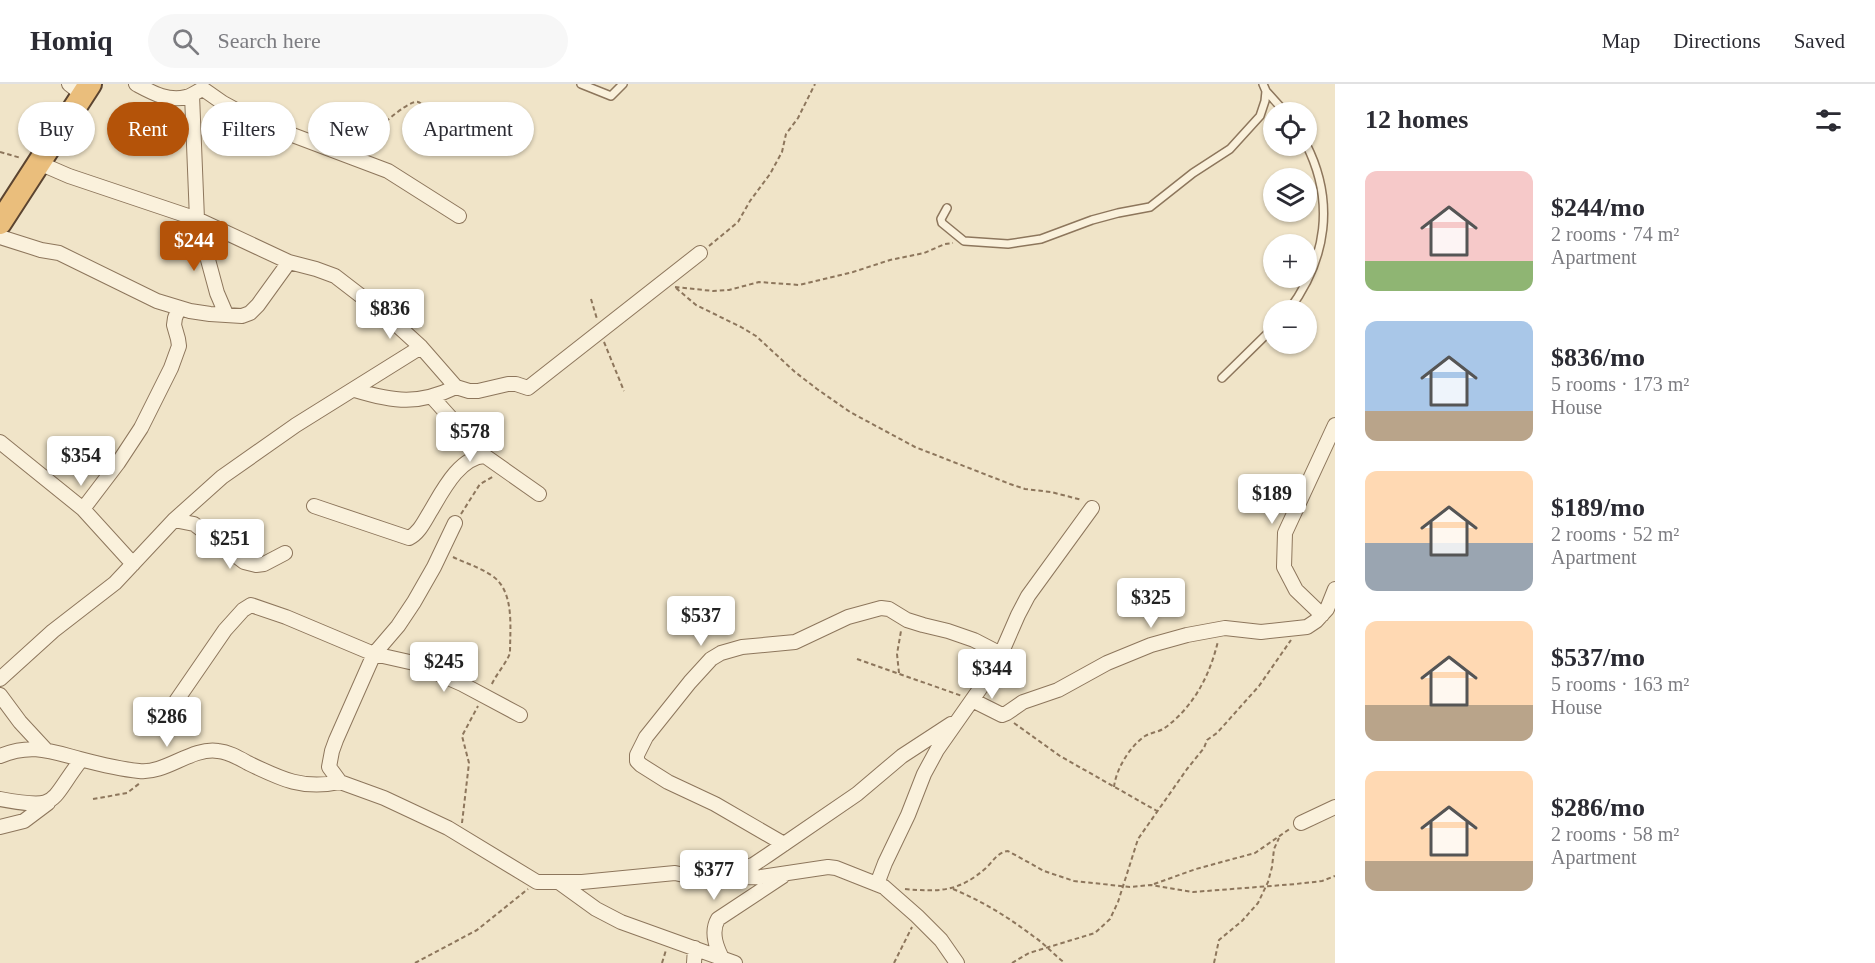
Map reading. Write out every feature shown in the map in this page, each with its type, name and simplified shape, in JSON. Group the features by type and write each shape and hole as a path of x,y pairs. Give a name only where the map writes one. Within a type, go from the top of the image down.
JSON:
{"highway":[{"path":"0,223 39,163 81,88"}],"street":[{"path":"136,84 172,99 192,95 203,89 258,122 308,140"},
{"path":"192,95 197,219 217,293 226,314"},
{"path":"351,156 388,171 459,216"},
{"path":"39,163 69,176 197,219 289,262 326,272 344,281 422,347 456,387 463,390 478,391 508,384 528,388 700,253"},
{"path":"0,237 59,254 137,292 179,308 210,314 242,316 250,313 289,262"},
{"path":"83,508 118,464 141,428 171,368 179,346 174,325 179,308"},
{"path":"0,679 52,631 115,583 174,520 222,477 296,425 422,347"},
{"path":"355,390 401,400 432,398 456,387"},
{"path":"432,398 485,456 539,494"},
{"path":"1328,615 1296,590 1284,567 1286,533 1335,425"},
{"path":"0,442 83,508 133,564"},
{"path":"314,506 409,538 419,530 456,473 465,464 477,457 485,456"},
{"path":"881,886 885,863 937,750 1001,654 1028,597 1092,508"},
{"path":"174,520 194,524 244,562 264,564 285,553"},
{"path":"340,782 329,767 332,751 374,654 398,626 414,602 442,552 455,523"},
{"path":"972,700 1002,715 1023,702 1058,690 1100,666 1151,645 1186,635 1220,629 1261,632 1303,628 1328,615 1335,589"},
{"path":"170,710 225,630 250,605 286,617 374,654 414,663 462,684 520,716"},
{"path":"784,844 715,804 668,782 641,765 637,759 646,738 690,682 717,654 756,645 795,642 848,617 878,608 889,609 923,625 974,640 1001,654"},
{"path":"0,695 20,722 45,749"},
{"path":"709,878 753,865 857,794 902,756 958,720"},
{"path":"0,756 22,749 45,749 123,768 148,771 200,753 216,751 293,783 314,786 340,782 384,798 465,837 537,882 560,883 675,873 697,878 761,877 833,867 881,886 917,916 940,940 957,963"},
{"path":"0,827 24,821 58,795 81,759"},
{"path":"0,799 36,805 49,802"},
{"path":"1301,823 1335,807"},
{"path":"723,960 714,938 714,927 718,919 788,873"},
{"path":"560,883 596,909 621,922 735,963"},
{"path":"694,963 695,948"}],"lane":[{"path":"581,84 610,96 623,84"},
{"path":"1264,87 1277,102"},
{"path":"947,208 941,219 942,223 964,241 999,244 1041,239 1092,220 1150,207 1188,177 1230,149 1260,116 1265,100 1264,87"},
{"path":"1295,300 1315,269 1328,234 1326,186 1314,156"},
{"path":"1222,378 1263,338"}],"path":[{"path":"700,253 739,220 777,163 784,147 786,134 798,118 815,84"},
{"path":"390,118 402,109"},
{"path":"0,152 39,163"},
{"path":"964,241 945,244 924,253 799,285 759,282 729,290 713,291 675,287 696,305 756,336 795,372 850,412 882,427 915,447 1025,489 1051,492 1087,501 1092,508"},
{"path":"591,299 624,392"},
{"path":"455,523 480,484 504,470"},
{"path":"442,552 492,575 502,584 508,597 510,652 508,659 465,727 462,736 469,763 462,813 462,829 465,837"},
{"path":"899,674 897,654 901,635 900,616"},
{"path":"1012,963 1029,953 1097,932 1113,913 1137,841 1157,811 1204,748 1207,740 1217,733 1259,686 1295,633 1303,628"},
{"path":"1114,787 1121,766 1138,741 1165,728 1195,697 1211,665 1220,629"},
{"path":"857,659 972,700"},
{"path":"1002,715 1060,756 1157,811"},
{"path":"93,799 127,793 139,785 148,771"},
{"path":"1151,885 1210,865 1255,854 1301,823"},
{"path":"1214,963 1219,940 1251,912 1265,887 1272,867 1274,849 1281,835"},
{"path":"881,886 930,891 961,886 986,868 1000,853 1008,851 1044,871 1084,882 1123,886 1151,885 1193,892 1322,881 1335,876"},
{"path":"415,963 477,930 537,882"},
{"path":"951,888 1001,914 1065,963"},
{"path":"894,963 917,916"}]}
